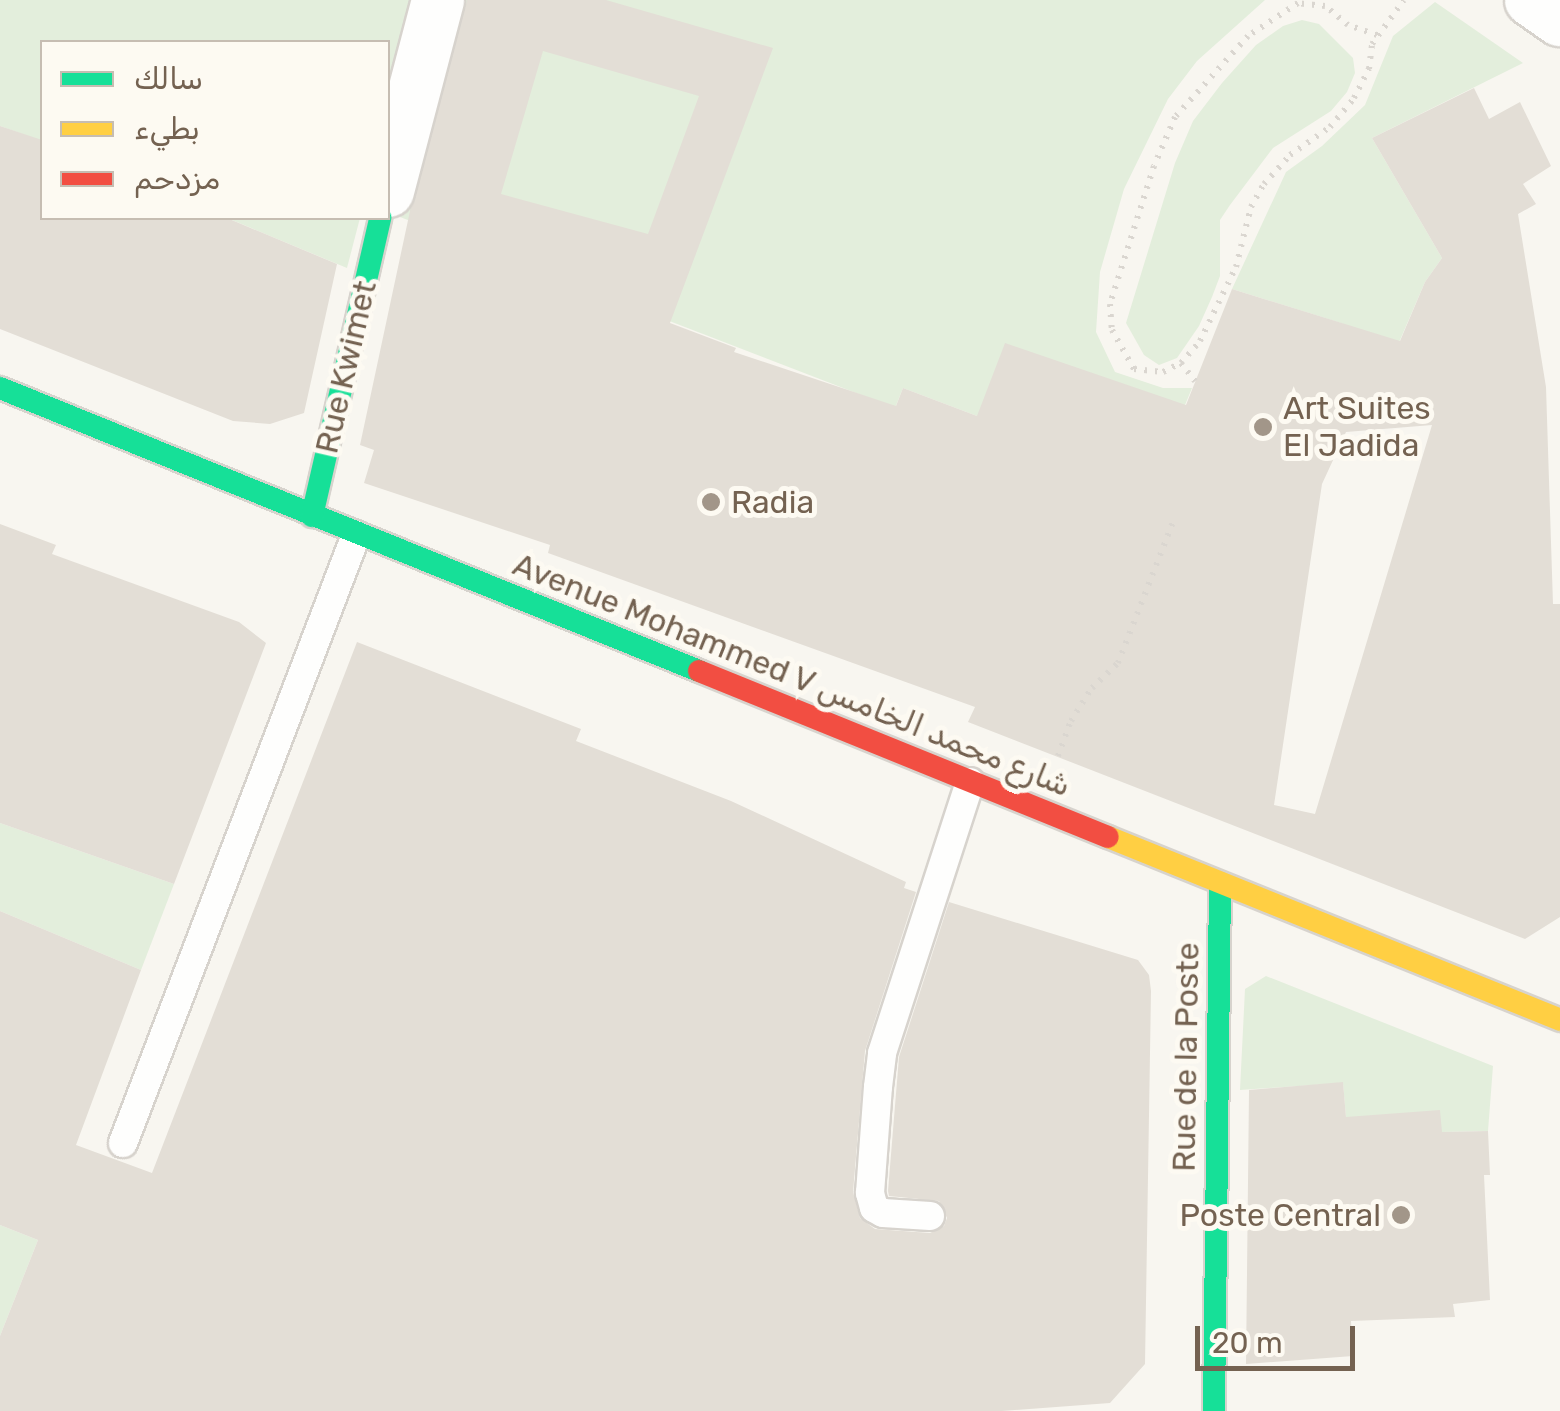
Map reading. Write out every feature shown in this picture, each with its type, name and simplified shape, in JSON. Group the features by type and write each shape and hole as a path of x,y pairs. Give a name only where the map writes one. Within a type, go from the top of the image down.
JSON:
{"street":[{"path":"390,183 438,0"},
{"path":"1530,0 1560,20"},
{"name":"Rue Kwimet","path":"312,516 380,220"},
{"name":"Avenue Mohammed V شارع محمد الخامس","path":"0,388 1560,1020"},
{"name":"Rue de la Poste","path":"1214,1411 1220,883"}],"lane":[{"path":"123,1143 356,535"},
{"path":"930,1216 883,1213 874,1208 870,1193 878,1087 882,1053 970,782"}],"path":[{"path":"1377,34 1348,25 1325,6 1298,3 1248,36 1176,117 1154,166 1110,304 1112,330 1126,362 1134,369 1164,372 1181,363 1200,340 1236,267 1251,207 1264,184 1290,155 1330,126 1354,98 1369,69 1377,34 1404,0"},
{"path":"1181,363 1196,381"},
{"path":"1039,809 1071,721 1092,688 1118,663 1173,522"}],"green space":[{"path":"0,0 421,0 390,113 390,40 40,40 40,140 0,126"},
{"path":"462,0 1265,0 1197,61 1168,99 1124,189 1100,272 1096,332 1115,372 1163,388 1192,388 1185,405 977,416 903,388 895,408 400,217"},
{"path":"1435,2 1523,63 1372,138 1442,258 1425,282 1397,347 1341,323 1232,289 1286,172 1322,146 1365,105 1393,36"},
{"path":"1302,20 1319,24 1353,58 1355,73 1347,92 1331,111 1273,148 1230,205 1220,220 1220,276 1212,297 1199,326 1177,358 1159,365 1144,355 1126,323 1175,163 1193,121 1222,83 1256,45 1283,26"},
{"path":"232,220 359,220 347,268"},
{"path":"0,823 174,884 141,970 0,911"},
{"path":"1266,976 1493,1066 1488,1131 1442,1132 1346,1117 1343,1083 1240,1090 1245,989"},
{"path":"0,1225 38,1240 0,1336"}],"building":[{"path":"467,0 606,0 773,48 670,323 736,348 734,352 896,406 903,388 977,416 1005,343 1186,405 1232,289 1400,341 1425,282 1442,258 1372,138 1474,88 1489,119 1520,102 1551,166 1523,184 1536,204 1518,214 1546,387 1553,604 1560,604 1560,917 1525,939 968,722 975,707 548,553 550,545 364,483 374,450 360,445 410,211","holes":["543,51 699,96 648,234 501,194","1432,425 1315,814 1274,805 1322,484 1346,432"]},
{"path":"0,126 40,139 40,220 232,220 337,264 304,413 270,424 233,421 0,329"},
{"path":"0,524 56,545 52,554 239,622 266,643 174,884 0,823"},
{"path":"357,642 581,729 576,741 731,801 906,882 904,888 916,892 865,1051 853,1192 860,1218 875,1229 930,1233 944,1226 947,1218 939,1201 889,1196 888,1191 899,1057 949,902 1138,960 1149,975 1151,991 1145,1364 1110,1403 1002,1411 0,1411 0,1336 38,1240 0,1225 0,911 141,970 76,1145 152,1173"},
{"path":"1343,1082 1346,1117 1440,1110 1442,1132 1488,1131 1490,1175 1484,1175 1490,1300 1453,1304 1455,1317 1351,1321 1353,1356 1246,1364 1249,1090"}],"traffic: fast":[{"path":"312,516 380,220"},
{"path":"0,388 699,671"},
{"path":"1214,1411 1220,883"}],"traffic: slow":[{"path":"1108,837 1560,1020"}],"traffic: jam":[{"path":"699,671 1108,837"}],"place":[{"name":"Art Suites El Jadida","path":"1263,427"},
{"name":"Radia","path":"711,502"},
{"name":"Poste Central","path":"1401,1215"}]}
